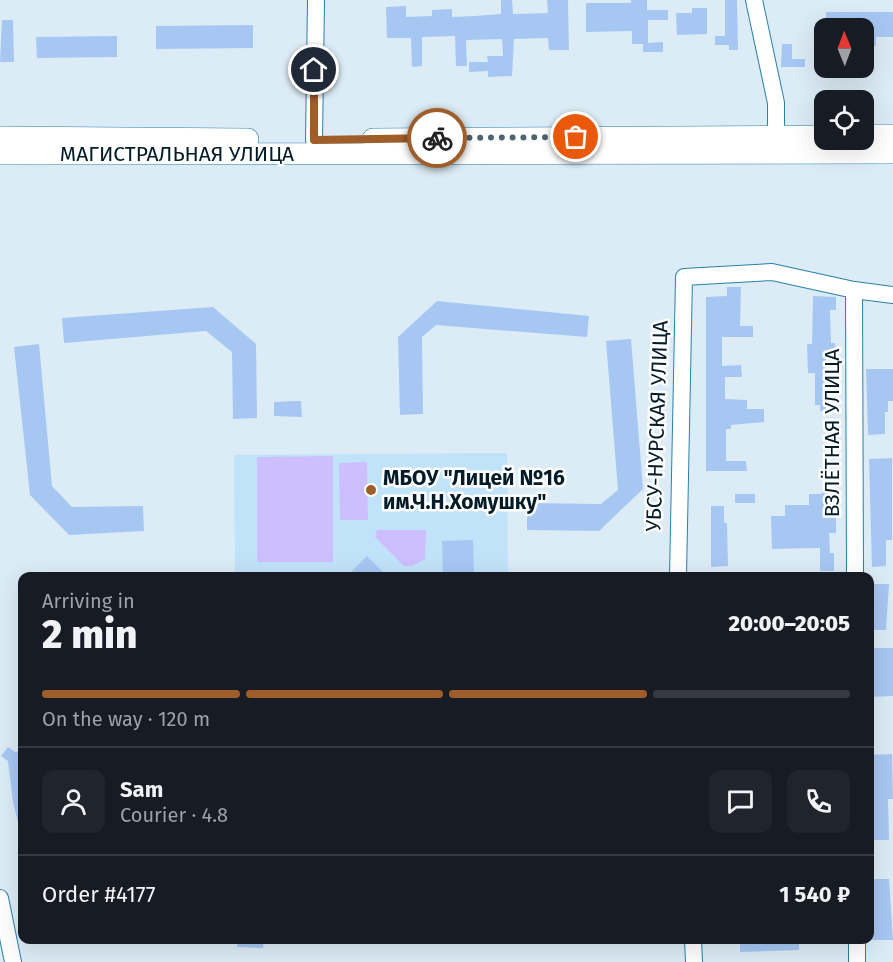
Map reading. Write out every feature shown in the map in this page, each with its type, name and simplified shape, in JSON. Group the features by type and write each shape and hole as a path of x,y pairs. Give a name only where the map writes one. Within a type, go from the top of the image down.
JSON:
{"main road":[{"name":"МАГИСТРАЛЬНАЯ УЛИЦА","path":"0,138 314,140 814,135"},
{"path":"874,135 893,135"},
{"name":"МАГИСТРАЛЬНАЯ УЛИЦА","path":"0,154 893,153"}],"street":[{"path":"314,140 316,0"},
{"path":"754,0 776,103 776,136"},
{"name":"УБСУ-НУРСКАЯ УЛИЦА","path":"678,572 684,277 772,272 854,290"},
{"path":"854,290 893,295"},
{"name":"ВЗЛЁТНАЯ УЛИЦА","path":"854,290 855,572"},
{"path":"0,898 13,962"},
{"path":"693,944 694,962"},
{"path":"857,944 857,962"}],"shaded area":[{"name":"МБОУ \"Лицей №16 им.Ч.Н.Хомушку\"","path":"507,453 508,572 235,572 234,455"},
{"path":"333,456 333,562 257,562 257,457"},
{"path":"367,462 368,520 340,520 339,463"},
{"path":"377,530 426,530 425,559 412,566 404,566 375,537"}],"building":[{"path":"501,0 512,0 513,14 548,13 547,0 568,0 569,50 549,50 548,38 514,39 512,76 488,77 488,71 469,72 469,62 488,62 487,56 503,56 502,39 466,40 467,66 456,66 455,36 422,37 422,66 412,67 411,38 387,38 386,7 406,6 406,17 432,16 432,10 452,9 452,17 475,16 501,14"},
{"path":"631,0 647,0 647,10 668,10 668,20 648,20 648,43 663,42 663,52 643,52 643,44 632,44 632,31 586,32 586,3 631,3"},
{"path":"725,0 737,0 738,50 729,50 729,45 715,45 715,36 725,36"},
{"path":"692,8 707,8 707,34 677,35 676,13 692,13"},
{"path":"826,12 893,12 893,37 876,37 876,46 874,46 874,18 826,18"},
{"path":"2,20 13,20 14,62 0,62"},
{"path":"253,25 253,48 156,49 156,26"},
{"path":"117,36 117,57 37,58 36,37"},
{"path":"782,44 792,44 792,59 805,59 805,67 781,67"},
{"path":"727,287 741,287 740,326 753,326 753,337 722,337 722,366 741,365 742,377 725,377 725,399 747,400 747,409 764,409 764,422 731,425 731,429 726,429 726,461 746,461 747,471 706,471 706,297 727,296"},
{"path":"813,296 836,297 836,310 830,310 831,343 835,343 836,353 826,353 826,374 835,374 832,412 820,411 820,405 815,405 815,373 808,373 807,344 812,344"},
{"path":"437,301 589,316 587,337 436,325 422,337 423,414 400,415 398,337"},
{"path":"213,307 256,344 257,418 233,419 232,352 206,331 64,343 62,318"},
{"path":"631,339 643,489 599,531 527,530 527,503 601,504 618,490 606,341"},
{"path":"39,344 52,486 72,507 143,506 144,531 69,535 30,495 14,347"},
{"path":"866,369 893,369 893,401 888,401 888,412 885,412 885,434 868,435"},
{"path":"301,401 302,417 274,416 274,402"},
{"path":"892,458 892,540 886,540 886,566 872,567 869,459"},
{"path":"822,492 836,492 836,533 829,533 830,553 834,553 834,571 820,571 820,548 772,549 771,516 785,516 785,505 809,505 809,494 822,494"},
{"path":"735,494 755,494 755,503 735,503"},
{"path":"711,506 724,506 724,523 727,523 728,566 711,567"},
{"path":"473,540 474,572 443,572 442,541"},
{"path":"367,556 383,572 351,572"},
{"path":"874,584 889,584 886,630 874,630"},
{"path":"874,648 893,648 893,696 874,697"},
{"path":"8,747 18,752 18,822 8,761 1,756"},
{"path":"892,754 893,799 888,799 889,840 874,840 874,755"},
{"path":"874,879 889,879 893,940 874,940"},
{"path":"237,944 263,944 263,948 237,947"},
{"path":"740,944 799,944 799,950 740,952"}],"way so far":[{"path":"437,138 576,137"}],"place":[{"name":"МБОУ \"Лицей №16 им.Ч.Н.Хомушку\"","path":"371,490"}],"route":[{"path":"314,70 314,140 437,138"}]}
